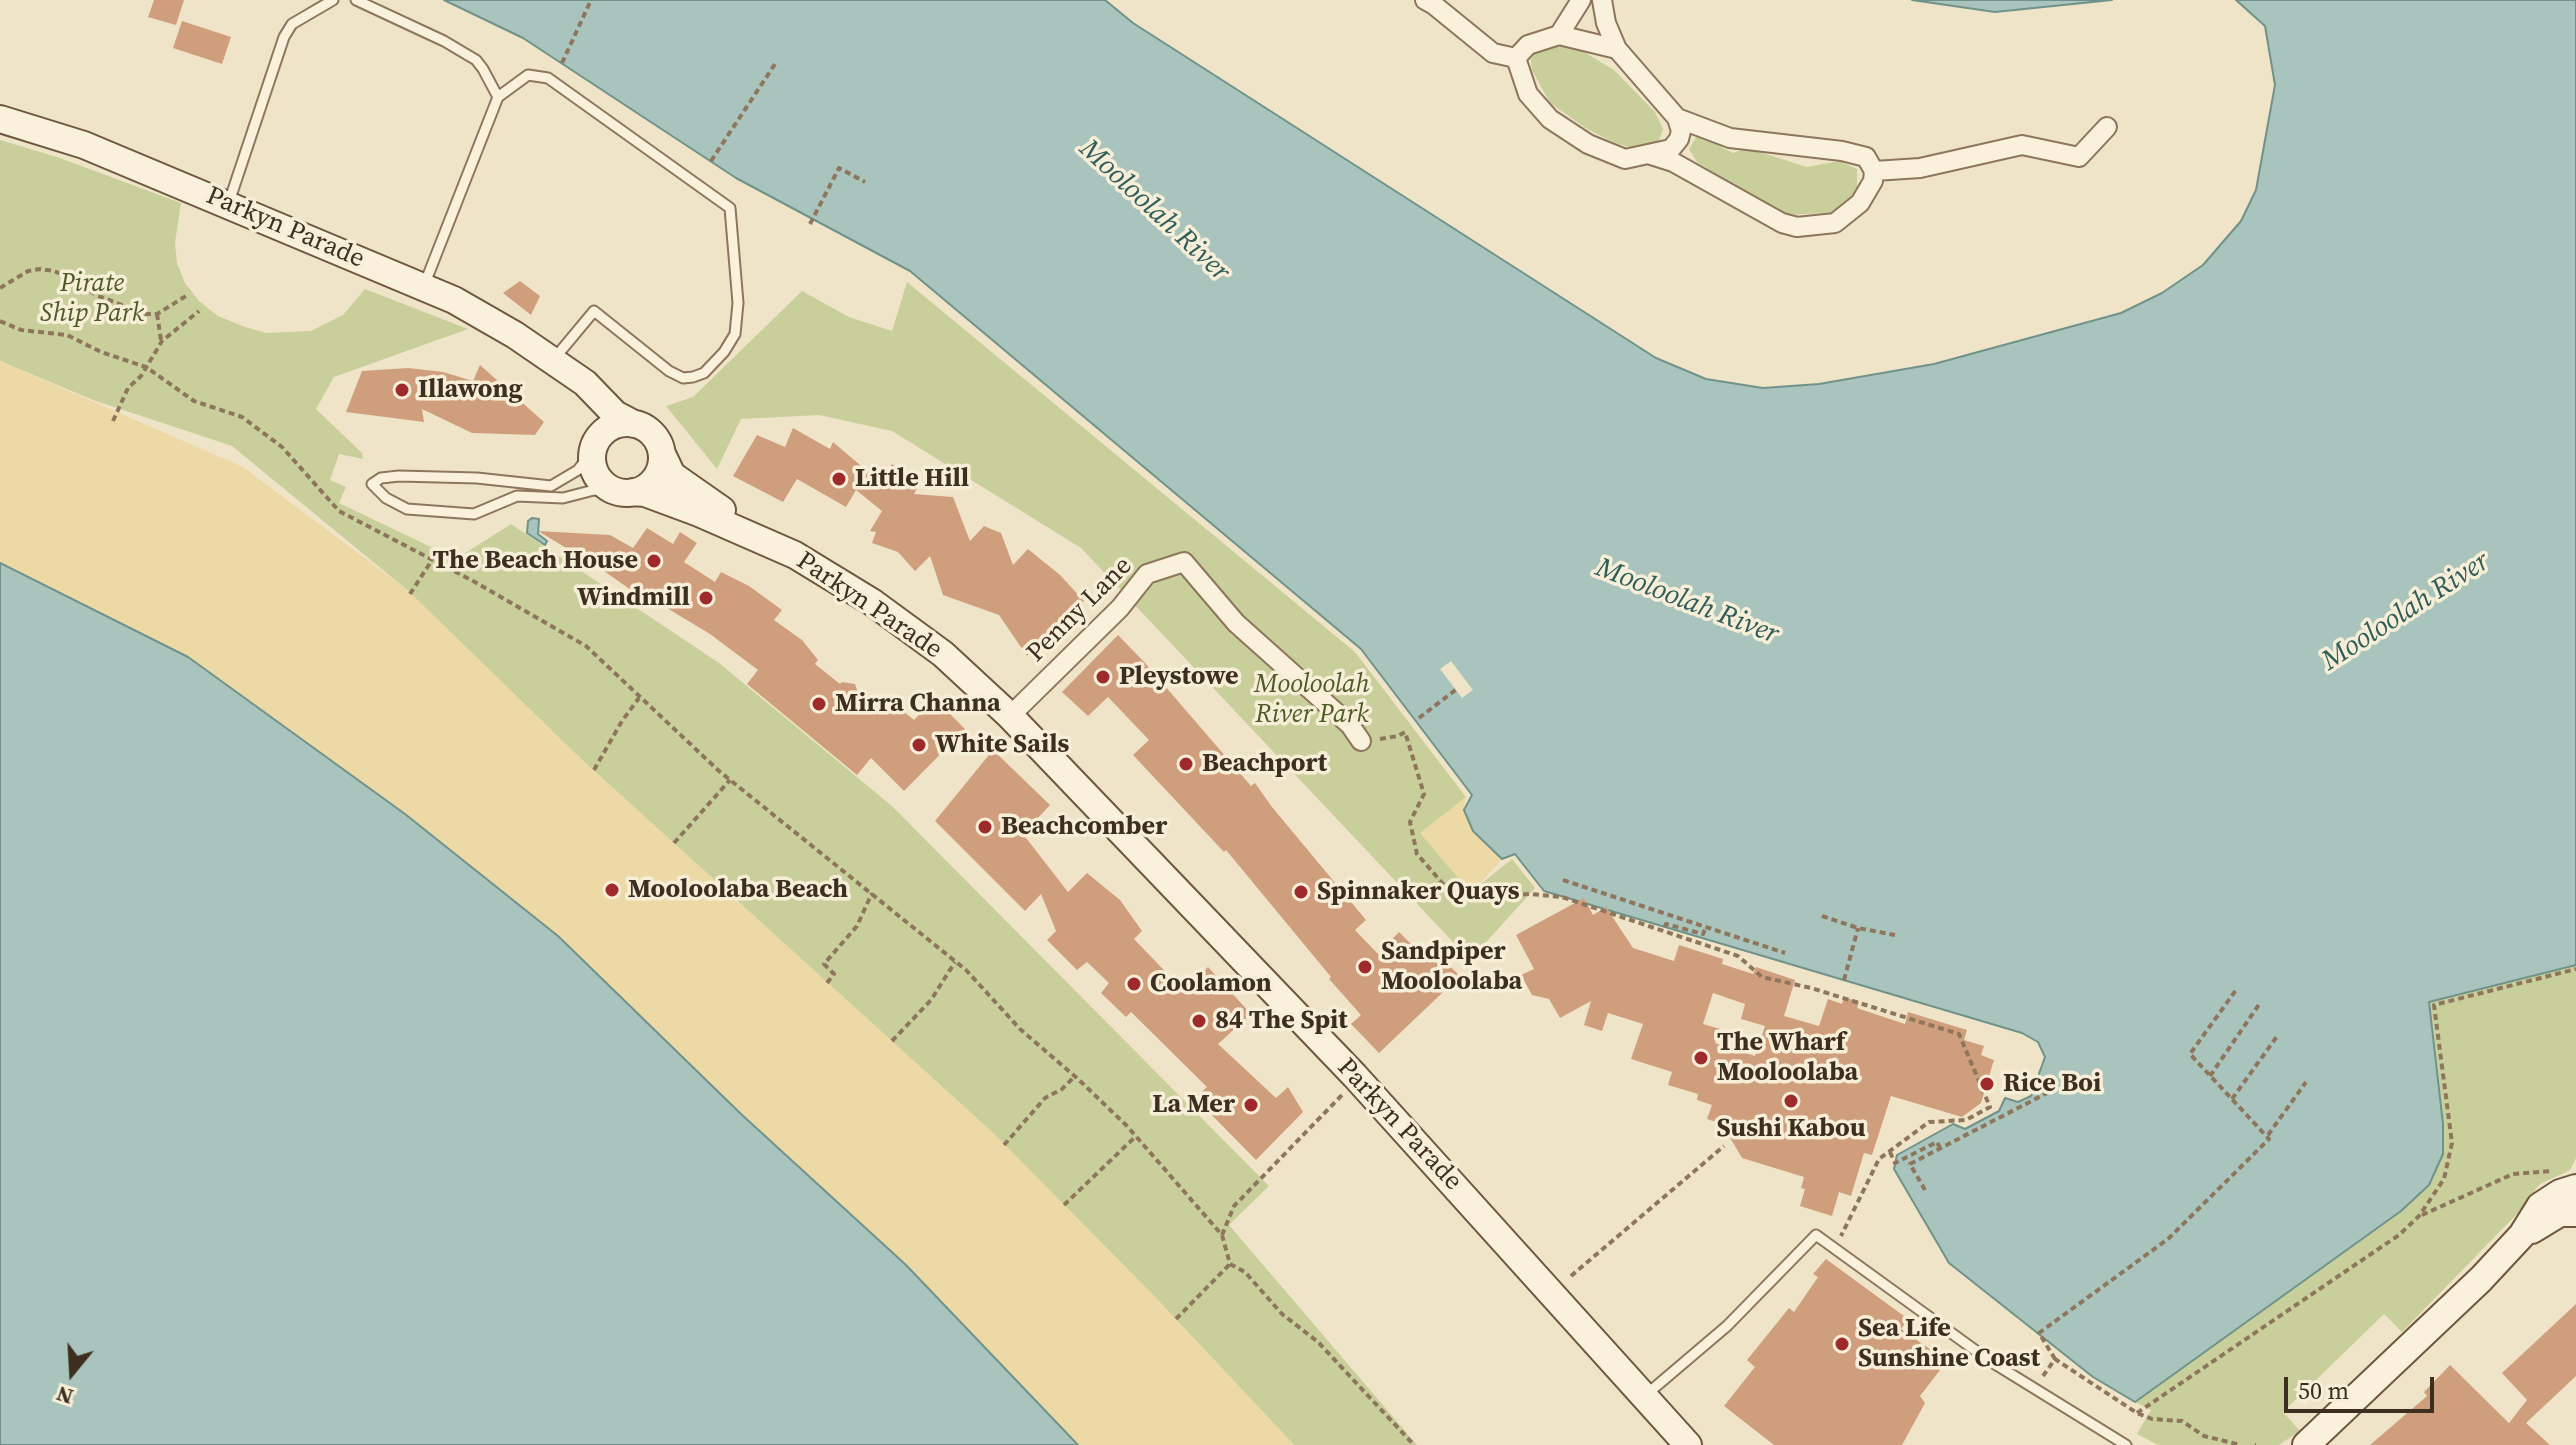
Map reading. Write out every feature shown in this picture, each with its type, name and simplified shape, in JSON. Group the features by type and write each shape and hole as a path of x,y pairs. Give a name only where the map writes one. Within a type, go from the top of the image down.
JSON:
{"street":[{"path":"1425,0 1493,53 1516,58"},
{"path":"1559,35 1581,0"},
{"path":"1516,58 1528,94 1550,119 1588,144 1625,159 1671,149 1681,131 1677,118 1617,49 1606,23 1602,0"},
{"path":"1516,58 1528,45 1559,35 1617,49"},
{"path":"1651,155 1673,162 1782,223 1797,227 1835,223 1860,203 1873,181 1874,171 1866,157 1842,151 1730,138 1677,118"},
{"name":"Parkyn Parade","path":"0,119 69,139 423,286 486,318 590,387 618,416 634,424"},
{"path":"1874,171 1920,168 2022,145 2079,157 2107,127"},
{"name":"Parkyn Parade","path":"554,364 589,406 597,425 595,445"},
{"path":"622,423 650,431 662,454 656,479 648,486 625,492 603,483 593,462 595,445 611,427 622,423"},
{"name":"Parkyn Parade","path":"662,454 669,472 680,482 768,541"},
{"name":"Parkyn Parade","path":"625,492 651,495 768,541 807,561 872,602 943,654 1010,716 1355,1076 1688,1445"},
{"name":"Penny Lane","path":"1010,716 1120,608 1147,574 1184,562 1236,623 1350,725 1361,741"},
{"path":"2306,1445 2471,1288 2522,1235 2540,1206 2560,1193 2569,1180"},
{"path":"2522,1235 2560,1213 2576,1213"}],"lane":[{"path":"229,204 284,37 292,24 333,0"},
{"path":"356,0 444,41 476,60 498,97"},
{"path":"423,286 498,97 528,75 548,78 730,208 738,303 735,334 724,352 704,373 683,378 669,371 594,311 554,364"},
{"path":"595,445 578,470 551,486 477,478 399,476 381,478 372,484 386,498 407,509 474,514 517,496 563,498 590,490 625,492"},
{"path":"1645,1397 1727,1326 1816,1235 1990,1361 2126,1445"}],"path":[{"path":"562,63 591,0"},
{"path":"711,161 775,64"},
{"path":"810,224 839,168 865,182"},
{"path":"0,288 28,271 54,271 113,303 145,314 157,314 186,296"},
{"path":"113,421 128,388 141,376 162,341 199,311"},
{"path":"157,314 162,341"},
{"path":"0,321 21,330 67,335 101,352 146,367 194,401 251,422 295,460 334,508 586,646 730,780 956,962 1020,1029 1075,1076 1136,1137 1222,1235 1230,1264 1245,1272 1282,1314 1318,1342 1414,1445"},
{"path":"410,594 432,560"},
{"path":"1419,718 1458,688"},
{"path":"594,770 622,721 640,697"},
{"path":"1361,741 1398,736 1405,732 1424,794 1410,822 1417,854 1460,898 1530,894 1562,897 1738,956 1762,977 1811,988 1959,1034 1990,1107 1966,1120 1929,1122 1879,1159 1841,1236"},
{"path":"674,843 730,780"},
{"path":"1563,880 1785,953"},
{"path":"827,983 834,974 824,964 857,926 872,893"},
{"path":"1822,916 1858,928 1895,935"},
{"path":"1665,927 1666,924 1703,934 1706,927"},
{"path":"1844,980 1858,928"},
{"path":"892,1041 931,1000 956,962"},
{"path":"2137,1413 2399,1235 2419,1216 2444,1179 2452,1143 2434,1005 2576,969"},
{"path":"2236,990 2190,1054 2267,1136"},
{"path":"2210,1076 2260,1003"},
{"path":"2232,1099 2278,1035"},
{"path":"1004,1145 1045,1098 1062,1089 1075,1076"},
{"path":"1222,1235 1234,1206 1340,1097 1355,1076"},
{"path":"2241,1445 2218,1443 2182,1421 2152,1419 2137,1413 2055,1359 2039,1333 2168,1239 2269,1139 2267,1136 2306,1082"},
{"path":"1925,1190 1910,1164 2047,1093"},
{"path":"1064,1205 1136,1137"},
{"path":"1890,1151 1895,1163 1937,1142 1940,1148"},
{"path":"1571,1276 1724,1146"},
{"path":"2419,1216 2513,1174 2569,1180"},
{"path":"1176,1319 1230,1264"},
{"path":"2034,1388 2055,1359"}],"green space":[{"path":"1551,45 1581,50 1614,70 1655,112 1663,129 1658,143 1640,150 1615,143 1587,129 1550,103 1532,70 1531,59 1538,50"},
{"path":"1697,136 1714,139 1733,153 1747,148 1807,167 1839,161 1857,169 1857,192 1838,212 1790,215 1697,162 1689,149"},
{"name":"Pirate Ship Park","path":"0,140 57,157 181,203 175,243 177,263 185,283 199,301 218,316 245,327 266,333 311,331 343,315 365,289 468,329 334,377 316,409 362,453 363,459 339,454 330,480 346,487 339,503 456,559 511,524 719,663 892,806 1269,1186 1229,1225 1417,1445 1294,1445 1154,1296 993,1133 580,758 406,589 232,446 93,400 0,361"},
{"name":"Mooloolah River Park","path":"907,282 1355,652 1466,797 1421,833 1471,892 1512,859 1535,888 1470,960 1081,548 892,431 819,415 741,419 717,469 666,406 693,397 802,291 849,317 892,331"},
{"path":"2576,965 2576,1158 2570,1170 2540,1184 2517,1214 2402,1332 2384,1314 2283,1412 2300,1431 2279,1445 2158,1445 2137,1434 2151,1410 2135,1402 2401,1211 2443,1154 2443,1124 2428,1002"}],"sand":[{"name":"Mooloolaba Beach","path":"0,361 243,467 406,589 580,758 993,1133 1154,1296 1294,1445 1078,1445 906,1265 405,814 188,657 0,563"},
{"path":"1466,797 1464,810 1502,859 1471,893 1420,833"}],"water":[{"name":"Mooloolah River","path":"444,0 1105,0 1133,23 1656,358 1706,379 1763,388 1819,384 1934,364 2121,313 2162,293 2203,265 2241,221 2256,190 2275,85 2265,26 2236,0 2576,0 2576,965 2429,1002 2443,1124 2443,1154 2429,1185 2401,1211 2135,1402 2093,1377 1949,1263 1894,1169 1897,1155 1953,1124 1965,1129 1999,1111 2005,1098 2018,1102 2031,1096 2045,1057 2038,1042 2022,1033 1544,891 1515,854 1502,859 1473,831 1464,810 1472,795 1361,649 910,271 736,178 523,38"},
{"path":"1912,0 2112,0 1995,12"},
{"path":"539,519 538,534 547,541 545,545 527,533 528,521"},
{"path":"0,563 188,657 405,814 558,936 741,1114 906,1265 1078,1445 0,1445"}],"pier":[{"path":"1451,661 1473,690 1462,698 1440,669"}],"building":[{"path":"154,0 184,0 176,25 148,17"},
{"path":"182,21 231,37 222,64 173,48"},
{"path":"520,281 540,296 531,315 503,293"},
{"path":"480,365 544,422 535,435 472,433 422,409 424,422 346,412 362,371 408,368 443,372 473,381"},
{"path":"793,428 830,449 833,442 879,481 892,464 920,483 914,494 953,497 970,541 984,526 1001,533 1013,565 1028,549 1060,575 1084,601 1027,656 999,615 943,595 930,556 915,571 898,552 872,543 876,532 870,531 882,511 856,490 846,507 797,479 783,502 733,476 757,435 785,447"},
{"path":"647,528 673,544 680,532 697,543 684,562 715,582 721,572 749,586 782,610 774,620 802,640 818,660 815,664 840,684 855,684 857,690 880,708 888,699 914,720 935,699 965,729 904,791 871,758 857,775 747,684 758,670 710,634 657,602 654,606 538,531 610,535 633,548"},
{"path":"1118,635 1251,786 1255,783 1366,920 1355,930 1378,954 1399,932 1422,955 1430,947 1460,976 1379,1053 1351,1024 1361,1015 1329,979 1331,977 1226,850 1224,852 1133,755 1149,740 1108,697 1088,716 1062,692"},
{"path":"993,750 1050,805 1023,834 1068,892 1087,873 1120,900 1142,931 1134,939 1184,991 1208,967 1251,1014 1218,1044 1276,1098 1288,1087 1303,1112 1256,1160 1195,1098 1207,1087 1131,1012 1126,1017 1101,993 1109,983 1087,962 1077,970 1047,940 1056,931 1041,894 1025,911 935,821"},
{"name":"The Wharf Mooloolaba","path":"1584,898 1593,915 1606,907 1633,948 1674,961 1679,945 1723,959 1722,964 1753,974 1756,967 1795,980 1784,1016 1819,1026 1828,999 1842,1004 1844,997 1859,1002 1857,1008 1905,1024 1908,1012 1967,1030 1964,1040 1984,1046 1981,1055 1994,1060 1981,1103 1962,1117 1891,1096 1872,1155 1864,1153 1851,1196 1839,1192 1832,1216 1800,1206 1805,1189 1801,1188 1804,1177 1742,1158 1722,1124 1707,1119 1712,1105 1697,1100 1698,1094 1668,1085 1672,1072 1631,1059 1643,1024 1608,1013 1602,1031 1584,1025 1591,1001 1560,1018 1549,999 1532,995 1521,975 1534,969 1516,935","holes":["1713,993 1745,1004 1741,1019 1765,1026 1755,1056 1715,1043 1720,1029 1703,1024"]},
{"name":"Sea Life Sunshine Coast","path":"1826,1259 1908,1319 1901,1329 1947,1361 1920,1396 1925,1403 1902,1445 1774,1445 1724,1406 1755,1367 1747,1360 1789,1308 1794,1312 1818,1277 1813,1274"},
{"path":"2576,1304 2576,1376 2526,1423 2550,1445 2370,1445 2427,1396 2424,1392 2450,1365 2509,1423 2527,1400 2502,1373"}],"place":[{"name":"Illawong","path":"402,390"},
{"name":"Little Hill","path":"839,479"},
{"name":"The Beach House","path":"654,561"},
{"name":"Windmill","path":"706,598"},
{"name":"Pleystowe","path":"1103,677"},
{"name":"Mirra Channa","path":"819,704"},
{"name":"White Sails","path":"919,745"},
{"name":"Beachport","path":"1186,764"},
{"name":"Beachcomber","path":"985,827"},
{"name":"Mooloolaba Beach","path":"612,890"},
{"name":"Spinnaker Quays","path":"1301,892"},
{"name":"Sandpiper Mooloolaba","path":"1365,967"},
{"name":"Coolamon","path":"1134,984"},
{"name":"84 The Spit","path":"1199,1021"},
{"name":"The Wharf Mooloolaba","path":"1701,1058"},
{"name":"Rice Boi","path":"1987,1084"},
{"name":"Sushi Kabou","path":"1791,1101"},
{"name":"La Mer","path":"1251,1105"},
{"name":"Sea Life Sunshine Coast","path":"1842,1344"}]}
